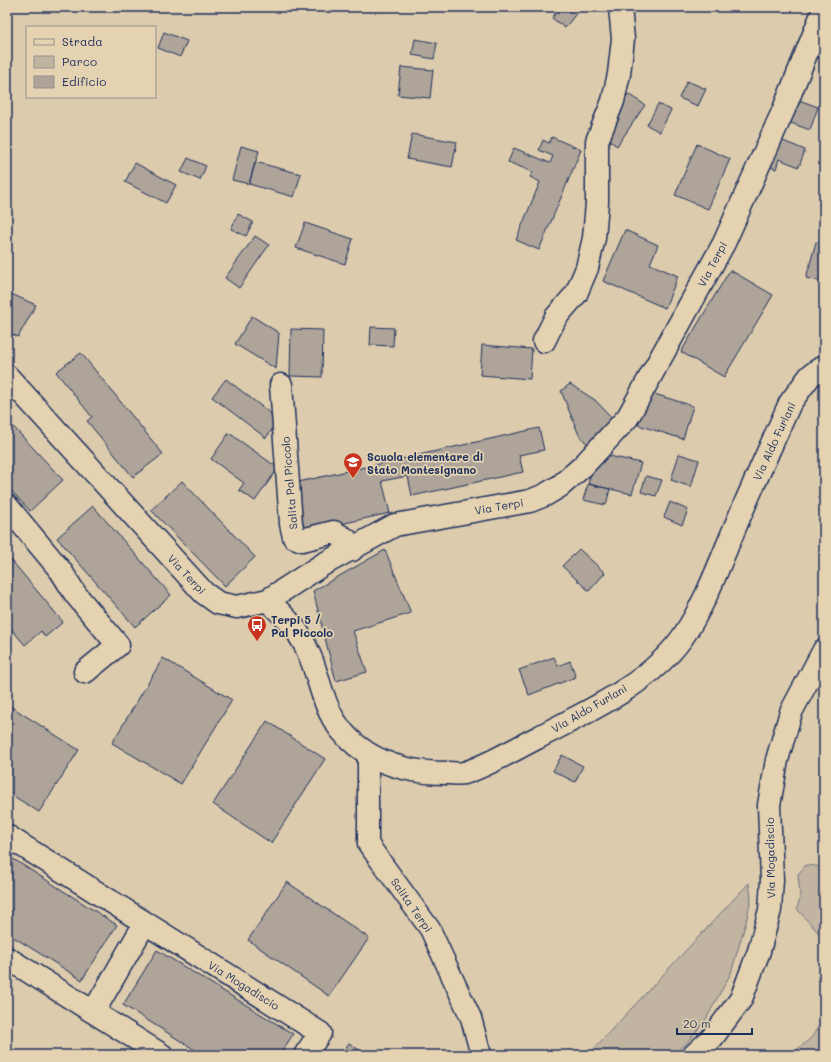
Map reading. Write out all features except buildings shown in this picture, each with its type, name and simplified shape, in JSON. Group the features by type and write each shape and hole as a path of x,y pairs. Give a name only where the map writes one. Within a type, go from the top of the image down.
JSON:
{"street":[{"path":"544,341 556,317 576,294 587,268 594,238 597,203 597,141 613,101 619,74 623,38 620,7"},
{"name":"Via Terpi","path":"7,376 204,593 218,603 237,607 268,600 322,565 352,550 395,525 530,501 545,495 560,486 583,466 628,416 721,250 784,108 824,9"},
{"name":"Via Aldo Furlani","path":"268,600 298,632 310,657 322,698 332,719 342,732 368,754 398,767 424,773 463,773 502,756 612,698 661,664 682,637 706,596 790,403 810,376 824,366"},
{"name":"Salita Pal Piccolo","path":"281,385 291,524 294,537 302,540 334,532 346,539 352,550"},
{"path":"7,506 61,571 76,595 118,645 85,672"},
{"name":"Via Mogadiscio","path":"694,1055 712,1038 741,999 759,951 770,910 772,880 769,805 777,760 791,712 824,650"},
{"name":"Salita Terpi","path":"368,754 368,844 430,929 471,1018 481,1055"},
{"name":"Via Mogadiscio","path":"7,836 320,1033 305,1055"},
{"path":"94,1011 145,923"},
{"path":"7,958 94,1011 162,1055"}],"green space":[{"path":"806,865 824,867 824,939 797,909 800,897 798,874"},
{"path":"749,883 751,899 731,973 705,1021 687,1043 672,1055 588,1055"},
{"path":"824,1017 824,1055 791,1055 812,1037"}],"place":[{"name":"Scuola elementare di Stato Montesignano","path":"353,479"},
{"name":"Terpi 5 / Pal Piccolo","path":"257,642"}]}
